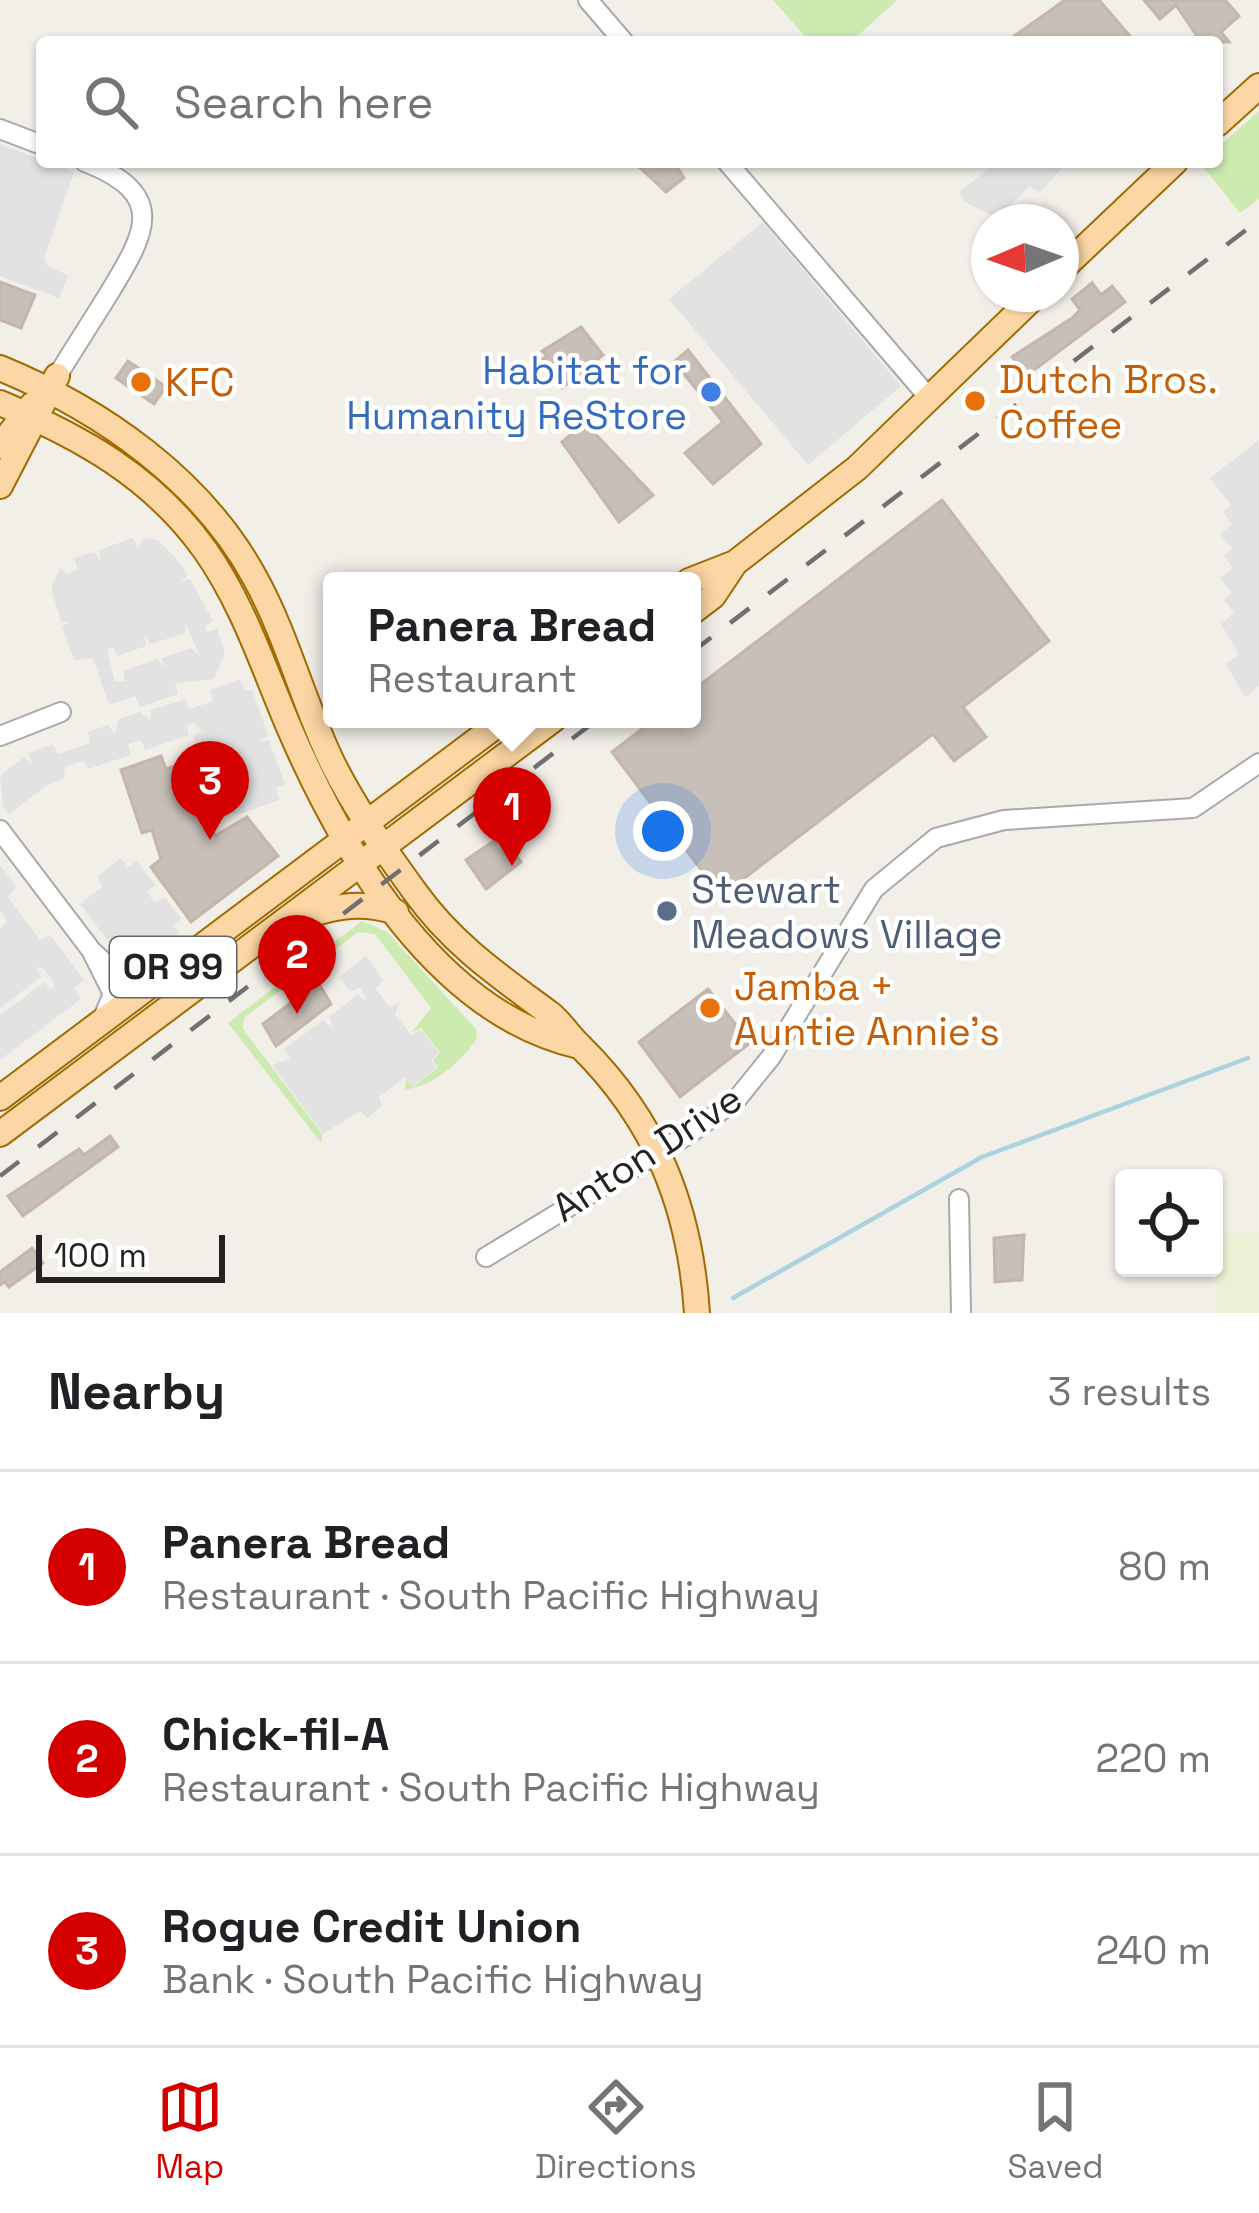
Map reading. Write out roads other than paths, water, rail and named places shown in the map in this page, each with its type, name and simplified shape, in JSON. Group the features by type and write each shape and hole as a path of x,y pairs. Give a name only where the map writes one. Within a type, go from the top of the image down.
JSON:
{"main road":[{"path":"1223,119 1259,86"},
{"path":"1079,253 1169,168"},
{"path":"701,576 735,563 856,468 1019,312"},
{"path":"0,368 50,386 141,448 226,532 256,578 333,764 384,846 462,947 554,1016 625,1094 659,1150 688,1233 697,1313"},
{"path":"0,486 50,386"},
{"path":"0,403 128,470 205,550 234,596 290,730 346,837 396,912 440,964 486,1002 539,1037 579,1046"},
{"path":"0,446 31,416"},
{"path":"701,605 735,563"},
{"name":"OR 99","path":"0,1098 493,728"},
{"name":"OR 99","path":"0,1134 542,728"},
{"path":"275,926 343,905 370,904 396,912"}],"street":[{"path":"588,0 619,36"},
{"path":"0,129 36,144"},
{"path":"50,386 143,241 140,211 129,186 96,168"},
{"path":"732,168 931,400"},
{"path":"0,736 61,712"},
{"name":"Anton Drive","path":"486,1257 716,1116 753,1083 865,901 919,849 980,823 1193,808 1259,763"},
{"path":"0,830 91,950 127,984 156,980"},
{"path":"91,950 113,994 101,1022"},
{"path":"958,1199 961,1313"}],"waterway":[{"path":"733,1298 982,1157 1248,1058"}],"railway":[{"path":"701,645 1259,220"},
{"path":"0,1176 586,728"}],"place":[{"name":"KFC","path":"141,382"},
{"name":"Habitat for Humanity ReStore","path":"711,392"},
{"name":"Dutch Bros. Coffee","path":"975,401"},
{"name":"Rogue Credit Union","path":"210,840"},
{"name":"Panera Bread","path":"512,866"},
{"name":"Stewart Meadows Village","path":"667,911"},
{"name":"Jamba + Auntie Annie's","path":"710,1008"},
{"name":"Chick-fil-A","path":"297,1014"}]}
